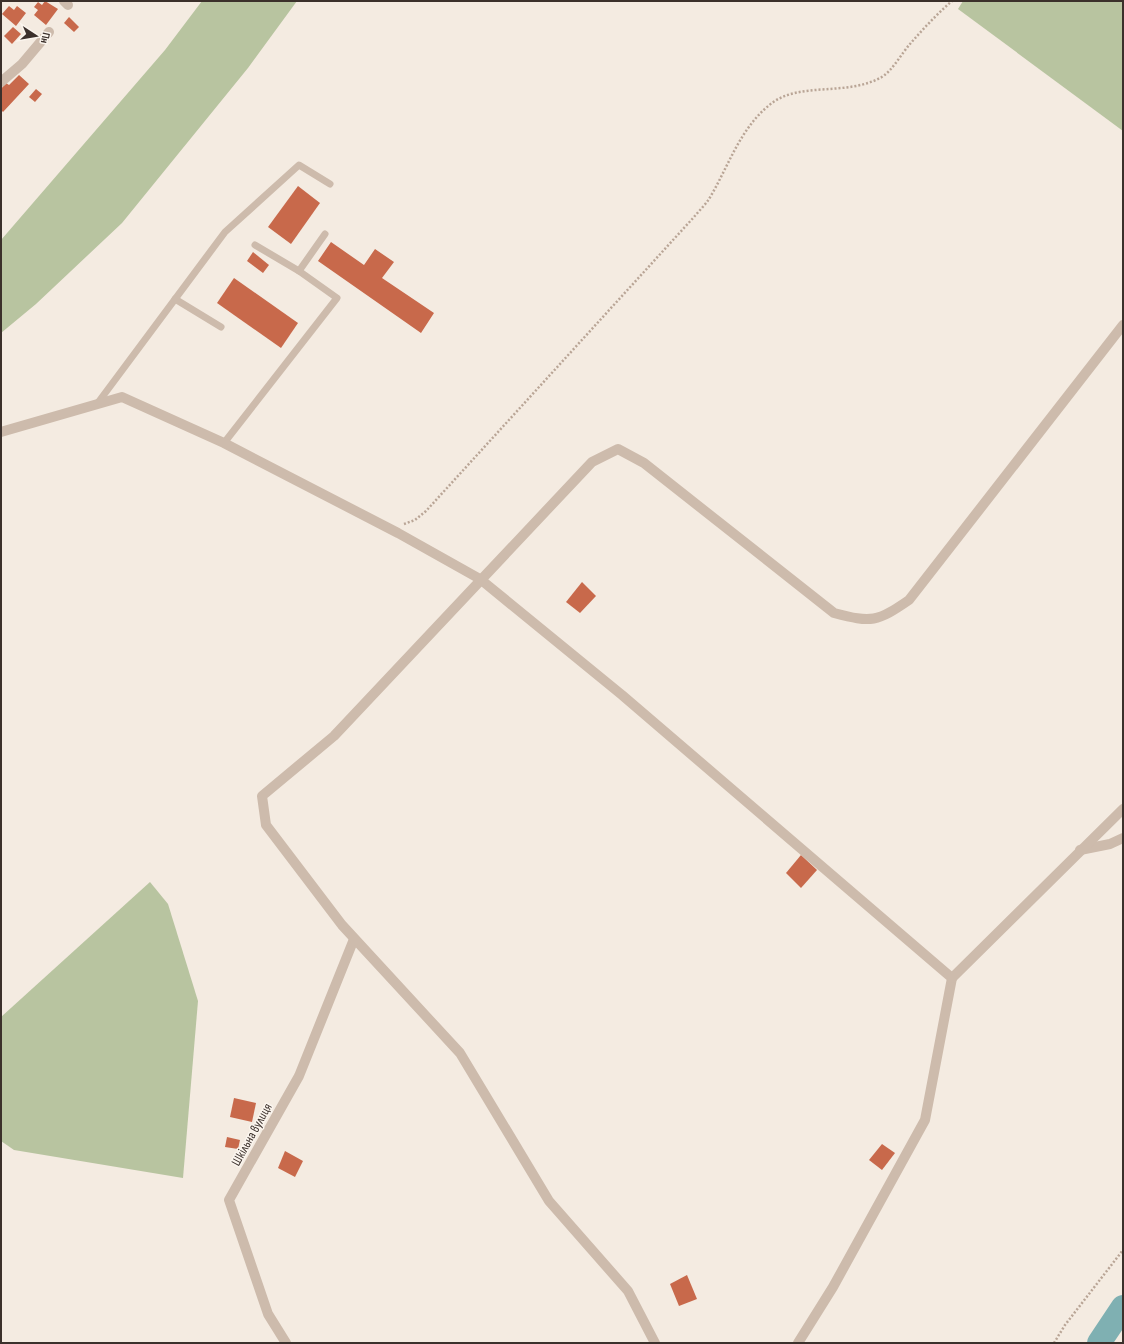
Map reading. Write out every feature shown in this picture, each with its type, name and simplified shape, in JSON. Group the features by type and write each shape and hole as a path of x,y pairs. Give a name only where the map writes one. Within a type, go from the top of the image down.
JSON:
{"street":[{"path":"1,82 22,64 49,32"},
{"path":"655,1343 628,1291 549,1201 460,1054 342,925 266,825 262,796 334,736 480,579 592,462 618,449 644,463 834,613 863,620 886,616 910,600 1123,325"},
{"path":"1,432 122,397 224,443 390,529 480,579 622,695 952,978"},
{"path":"798,1343 833,1288 925,1120 952,978 1123,809"},
{"path":"1080,850 1110,844 1123,838"},
{"name":"Шкільна вулиця","path":"286,1343 268,1314 229,1200 299,1076 354,939"}],"lane":[{"path":"97,404 225,232 299,165 330,184"},
{"path":"299,271 325,234"},
{"path":"224,443 337,298 299,271 255,245"},
{"path":"175,299 221,327"}],"path":[{"path":"390,529 415,520 426,511 694,217 708,200 730,158 760,113 783,96 798,92 849,88 882,77 925,26 952,1"},
{"path":"1054,1343 1065,1325 1123,1250"}],"green space":[{"path":"202,1 297,1 248,68 122,223 36,304 1,333 1,240 165,50"},
{"path":"963,1 1123,1 1123,131 958,9"},
{"path":"150,882 168,904 198,1001 183,1178 14,1150 1,1141 1,1017"}],"building":[{"path":"45,1 58,9 46,25 34,15 38,10 34,7 38,2 42,5"},
{"path":"9,6 14,10 17,6 26,13 16,26 2,14"},
{"path":"69,17 79,27 74,32 64,23"},
{"path":"13,27 21,34 12,44 4,36"},
{"path":"19,75 29,84 3,112 1,110 1,89 6,83 9,85"},
{"path":"36,89 42,94 35,102 29,97"},
{"path":"298,186 320,203 291,244 268,227"},
{"path":"331,242 364,265 375,249 394,262 382,278 434,313 421,333 318,261"},
{"path":"253,252 269,265 263,273 247,261"},
{"path":"234,278 298,323 281,348 217,303"},
{"path":"582,582 596,596 580,613 566,602"},
{"path":"801,855 817,870 801,888 786,873"},
{"path":"234,1098 256,1103 252,1122 230,1117"},
{"path":"227,1137 240,1140 238,1149 225,1147"},
{"path":"882,1144 895,1153 882,1170 869,1160"},
{"path":"285,1151 303,1161 295,1177 278,1168"},
{"path":"687,1275 697,1299 679,1306 670,1284"}],"waterway":[{"path":"1099,1343 1123,1307"}]}
